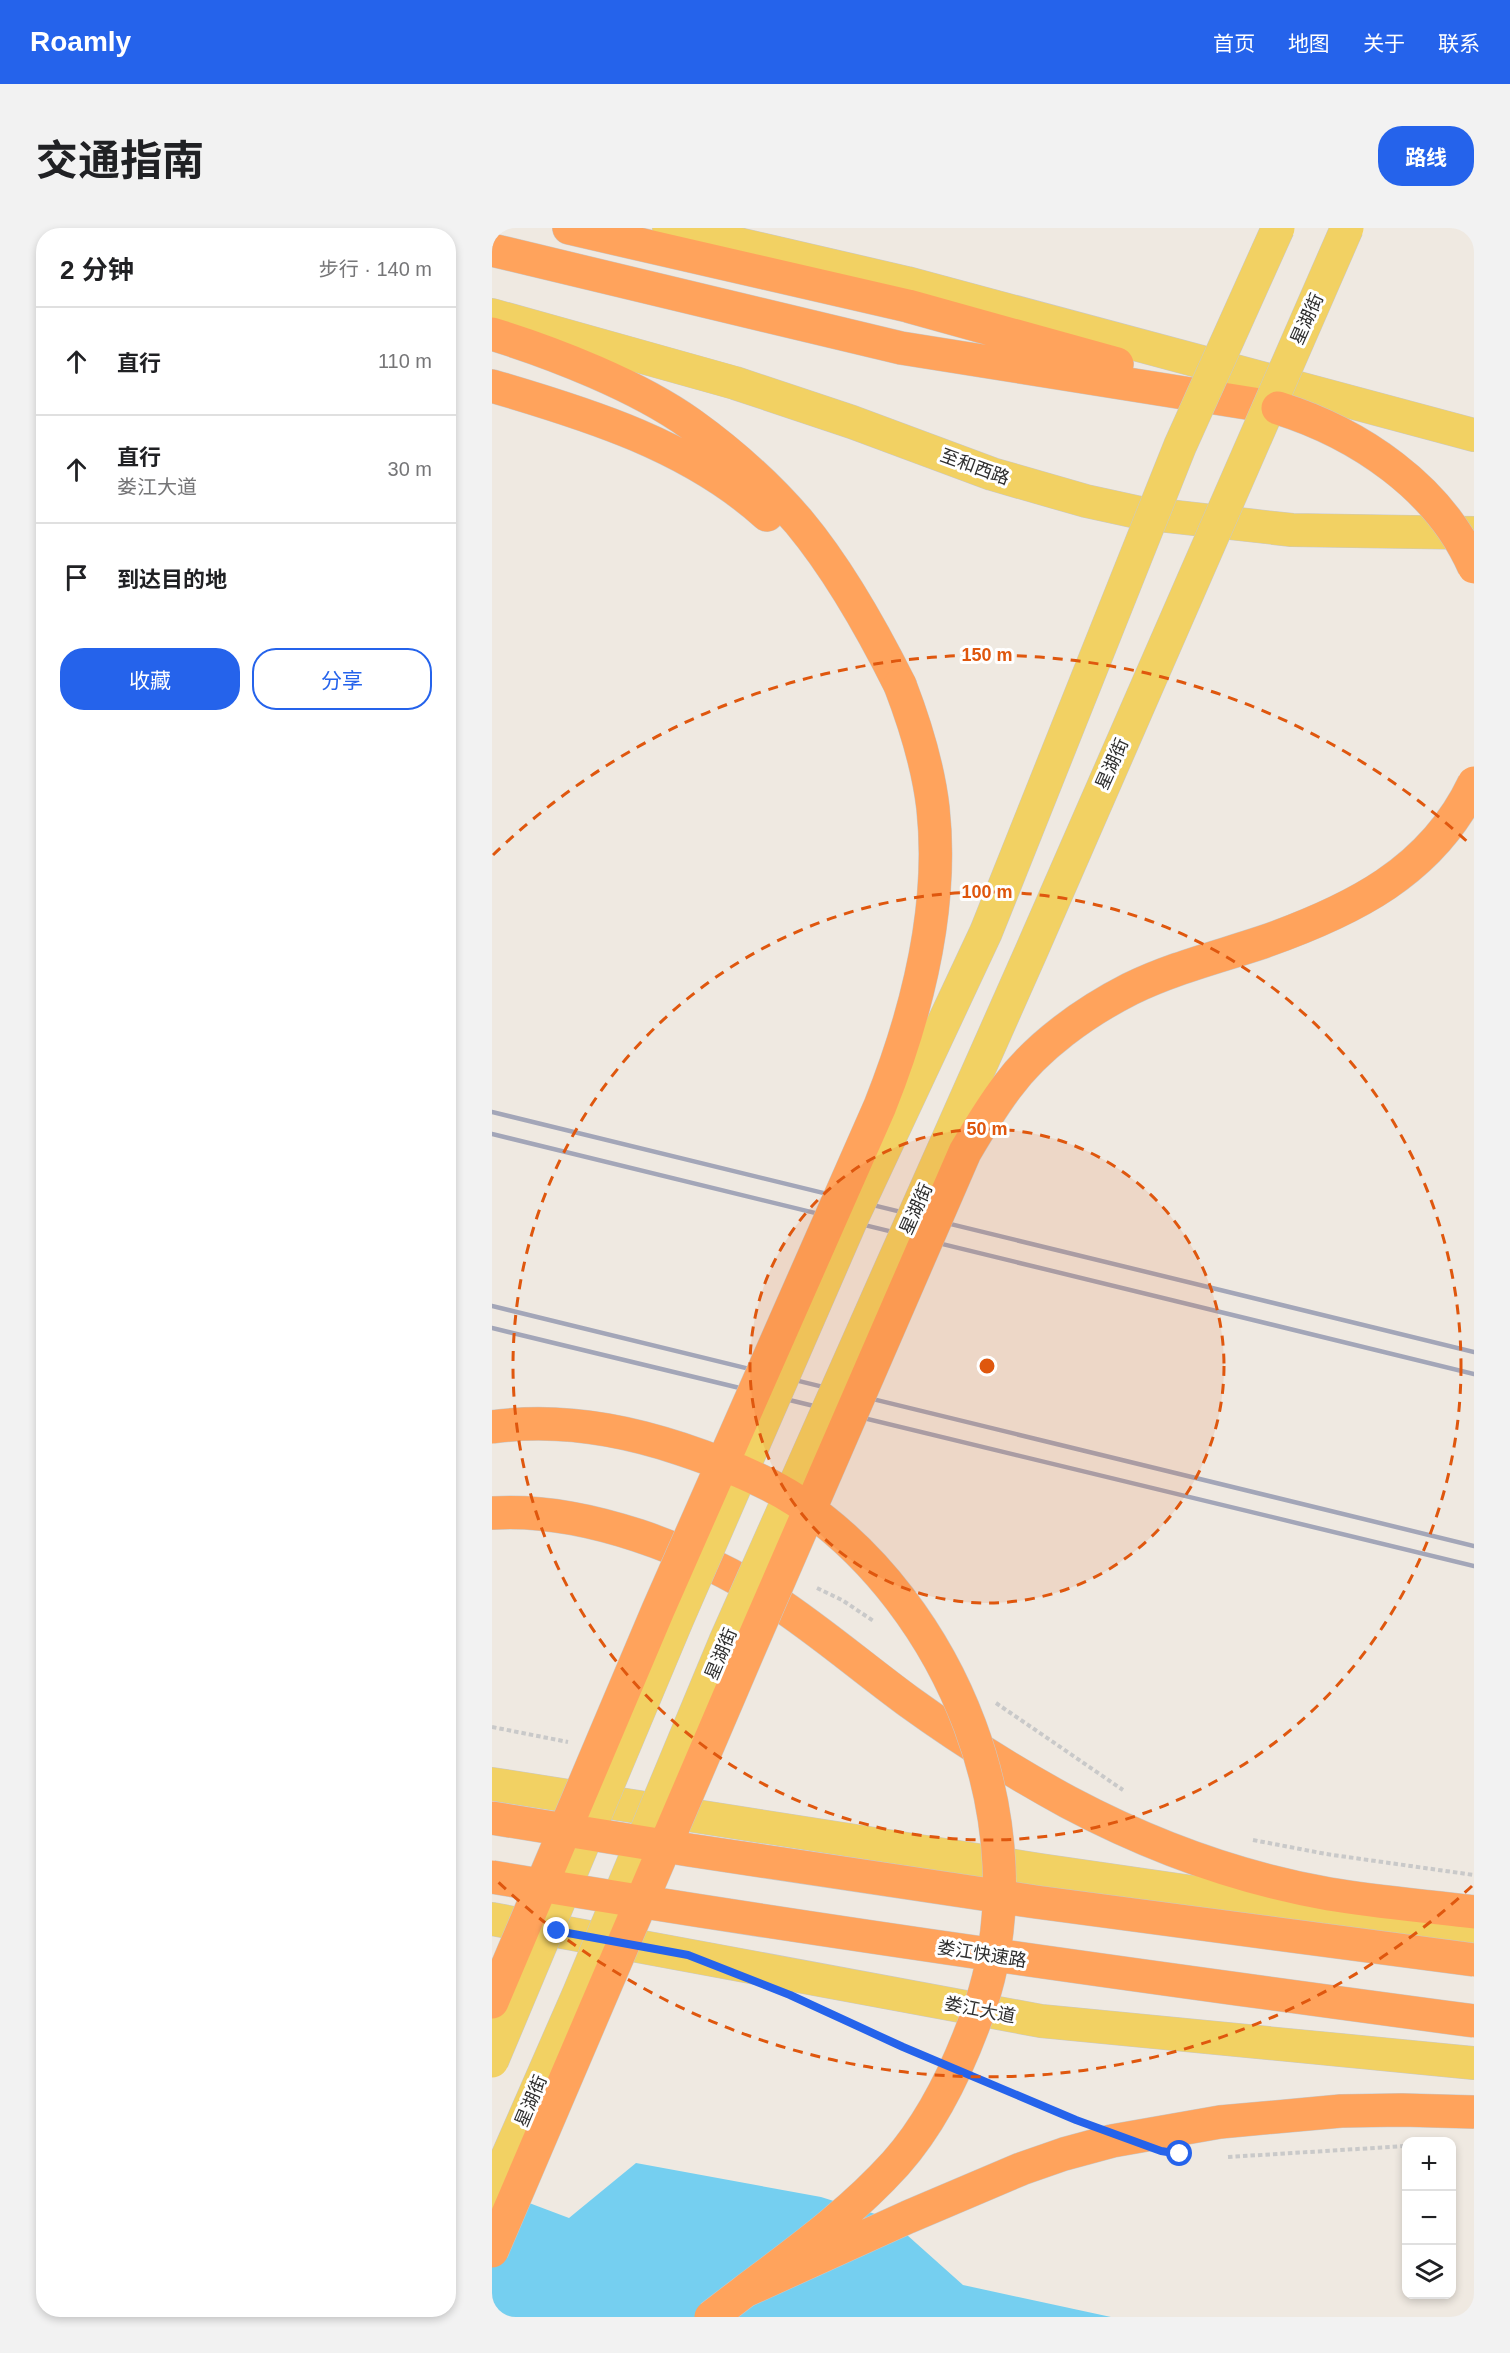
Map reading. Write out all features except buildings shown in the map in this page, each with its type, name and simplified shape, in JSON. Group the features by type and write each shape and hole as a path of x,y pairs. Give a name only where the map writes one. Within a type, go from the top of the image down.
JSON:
{"highway":[{"path":"569,228 908,306 1303,416 1362,446 1394,468 1424,494 1451,526 1474,567"},
{"path":"492,250 902,348 1278,408"},
{"path":"492,334 594,372 653,401 690,424 772,494 800,524 867,621 900,685 911,713 926,767 933,807 936,870 934,901 918,989 904,1040 880,1106 658,1610 492,2002"},
{"path":"492,386 587,415 644,438 705,469 774,522 867,621"},
{"path":"492,2251 960,1163 986,1117 1008,1085 1033,1058 1066,1029 1097,1007 1167,973 1261,942 1340,912 1396,879 1426,854 1451,823 1474,783"},
{"path":"492,1427 527,1424 557,1425 636,1435 703,1456 772,1487 795,1500 851,1545 890,1586 942,1661 965,1710 980,1751 996,1829 998,1908 990,1968 981,2004 949,2083 925,2124 898,2161 865,2195 821,2234 711,2317"},
{"path":"492,1513 512,1512 576,1519 608,1526 645,1539 742,1581 775,1601 977,1749 1069,1802 1141,1837 1210,1864 1328,1894 1474,1912"},
{"path":"492,1818 1036,1902 1474,1960"},
{"name":"娄江快速路","path":"492,1877 679,1909 1028,1961 1474,2021"},
{"path":"745,2291 1021,2169 1112,2141 1220,2122 1341,2111 1474,2112"}],"main road":[{"path":"669,228 907,283 1474,435"},
{"path":"492,2061 677,1620 839,1249 986,932 1180,446 1278,228"},
{"name":"星湖街","path":"492,2192 579,1993 730,1631 1347,228"},
{"name":"至和西路","path":"492,315 735,383 852,422 992,474 1086,501 1141,513 1292,530 1474,533"},
{"path":"492,1784 1040,1870 1474,1933"},
{"name":"娄江大道","path":"492,1919 1041,2021 1474,2063"}],"path":[{"path":"842,2019 935,2061"},
{"path":"979,2079 1076,2120"},
{"path":"1220,2157 1402,2145"}],"water":[{"path":"636,2163 821,2197 888,2218 963,2285 1111,2317 492,2317 492,2189 569,2218"}],"railway":[{"path":"492,1112 1474,1352"},
{"path":"492,1134 1474,1374"},
{"path":"492,1306 1474,1546"},
{"path":"492,1328 1474,1566"}],"route":[{"path":"557,1931 688,1955 790,1995 903,2047 1076,2120 1161,2151 1180,2154"}]}
